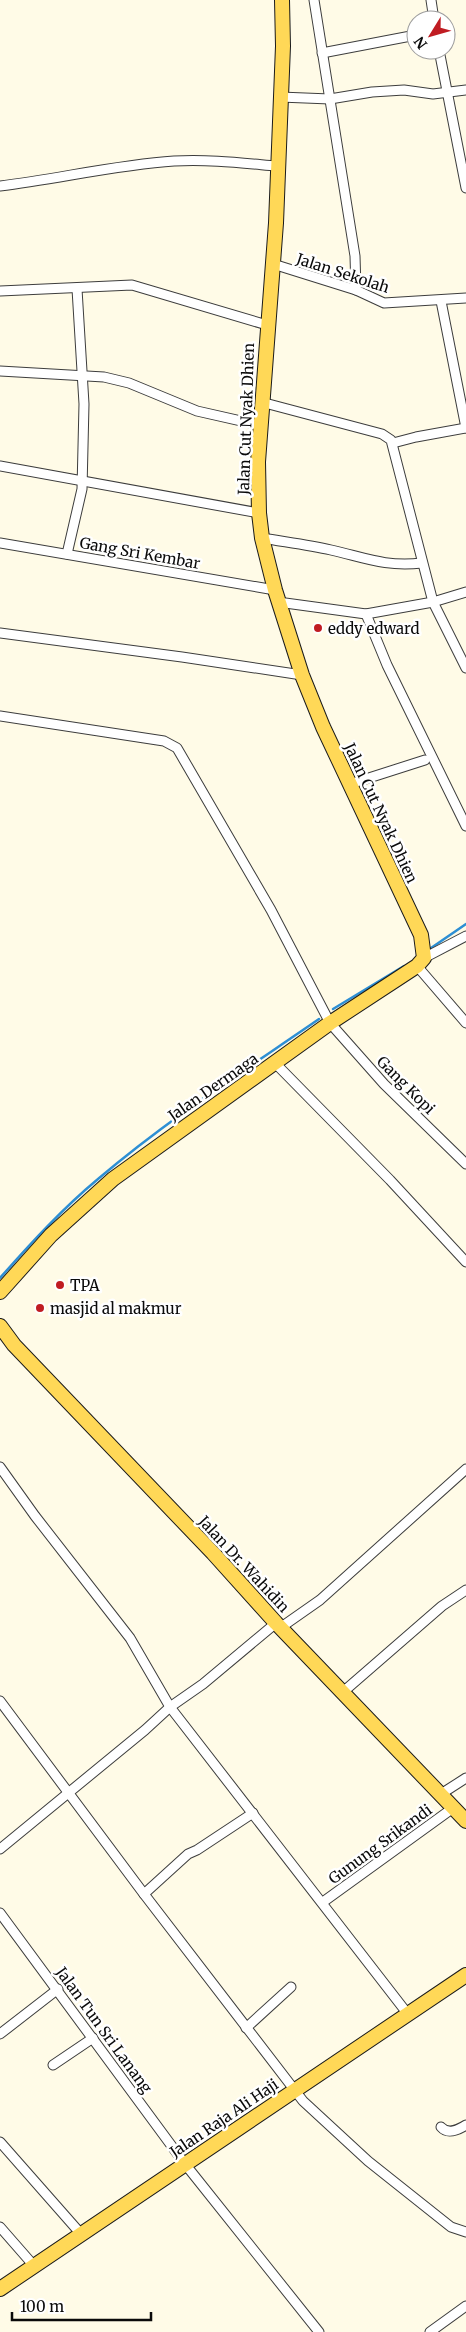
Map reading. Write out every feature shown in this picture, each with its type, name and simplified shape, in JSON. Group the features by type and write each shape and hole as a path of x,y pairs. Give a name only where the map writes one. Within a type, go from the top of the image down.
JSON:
{"main road":[{"name":"Jalan Cut Nyak Dhien","path":"282,0 273,264 260,426 259,513 262,538 276,596 302,675 350,784 421,936 421,962"},
{"name":"Jalan Dermaga","path":"0,1292 51,1235 113,1180 207,1110 276,1064 330,1023 421,962"},
{"name":"Jalan Dr. Wahidin","path":"0,1326 14,1345 466,1821"},
{"name":"Jalan Raja Ali Haji","path":"0,2289 466,1975"}],"street":[{"path":"314,0 355,260 356,290"},
{"path":"322,53 406,37"},
{"path":"441,60 466,188"},
{"path":"280,97 330,99 372,92 404,90 447,93 466,90"},
{"path":"0,186 111,167 159,162 194,160 276,166"},
{"name":"Jalan Sekolah","path":"273,264 356,290 392,304 466,298"},
{"path":"0,291 77,289 123,285 141,287 267,325"},
{"path":"67,554 82,492 84,404 77,289"},
{"path":"393,443 466,428 441,301"},
{"path":"0,371 104,377 129,383 197,411 260,426"},
{"path":"261,402 382,434 393,443 433,602 466,668"},
{"path":"0,466 259,513"},
{"path":"262,538 330,550 388,564 422,563"},
{"name":"Gang Sri Kembar","path":"0,543 67,554 366,614 433,602 466,592"},
{"path":"366,614 387,665 466,826"},
{"path":"0,633 302,675"},
{"name":"Gang Kopi","path":"0,716 164,740 177,748 271,910 330,1023 384,1084 466,1164"},
{"path":"350,784 425,760"},
{"name":"Jalan Dermaga","path":"421,962 466,936"},
{"path":"421,962 466,1023"},
{"path":"276,1064 390,1180 466,1262"},
{"path":"0,1467 35,1516 130,1638 170,1706 407,2013"},
{"path":"0,1850 145,1730 170,1706 203,1684 278,1625 320,1600 464,1474"},
{"path":"343,1692 442,1606 466,1590"},
{"path":"0,1701 246,2028 288,2094 303,2101 368,2160 451,2227 466,2232"},
{"path":"441,1794 466,1778"},
{"name":"Gunung Srikandi","path":"323,1902 453,1808"},
{"path":"144,1894 188,1854 253,1813"},
{"name":"Jalan Tun Sri Lanang","path":"0,1913 58,1989 185,2164 319,2332"},
{"path":"246,2028 291,1988"},
{"path":"0,2034 58,1989"},
{"path":"53,2065 94,2038"},
{"path":"441,2127 450,2132 457,2131 466,2125"},
{"path":"0,2142 81,2234"},
{"path":"0,2227 35,2267"},
{"path":"430,2332 466,2306"}],"waterway":[{"path":"431,948 466,924"},
{"path":"333,1009 404,966"},
{"path":"0,1278 59,1214 124,1157 207,1096 319,1019"}],"place":[{"name":"eddy edward","path":"318,628"},
{"name":"TPA","path":"60,1285"},
{"name":"masjid al makmur","path":"40,1308"}]}
